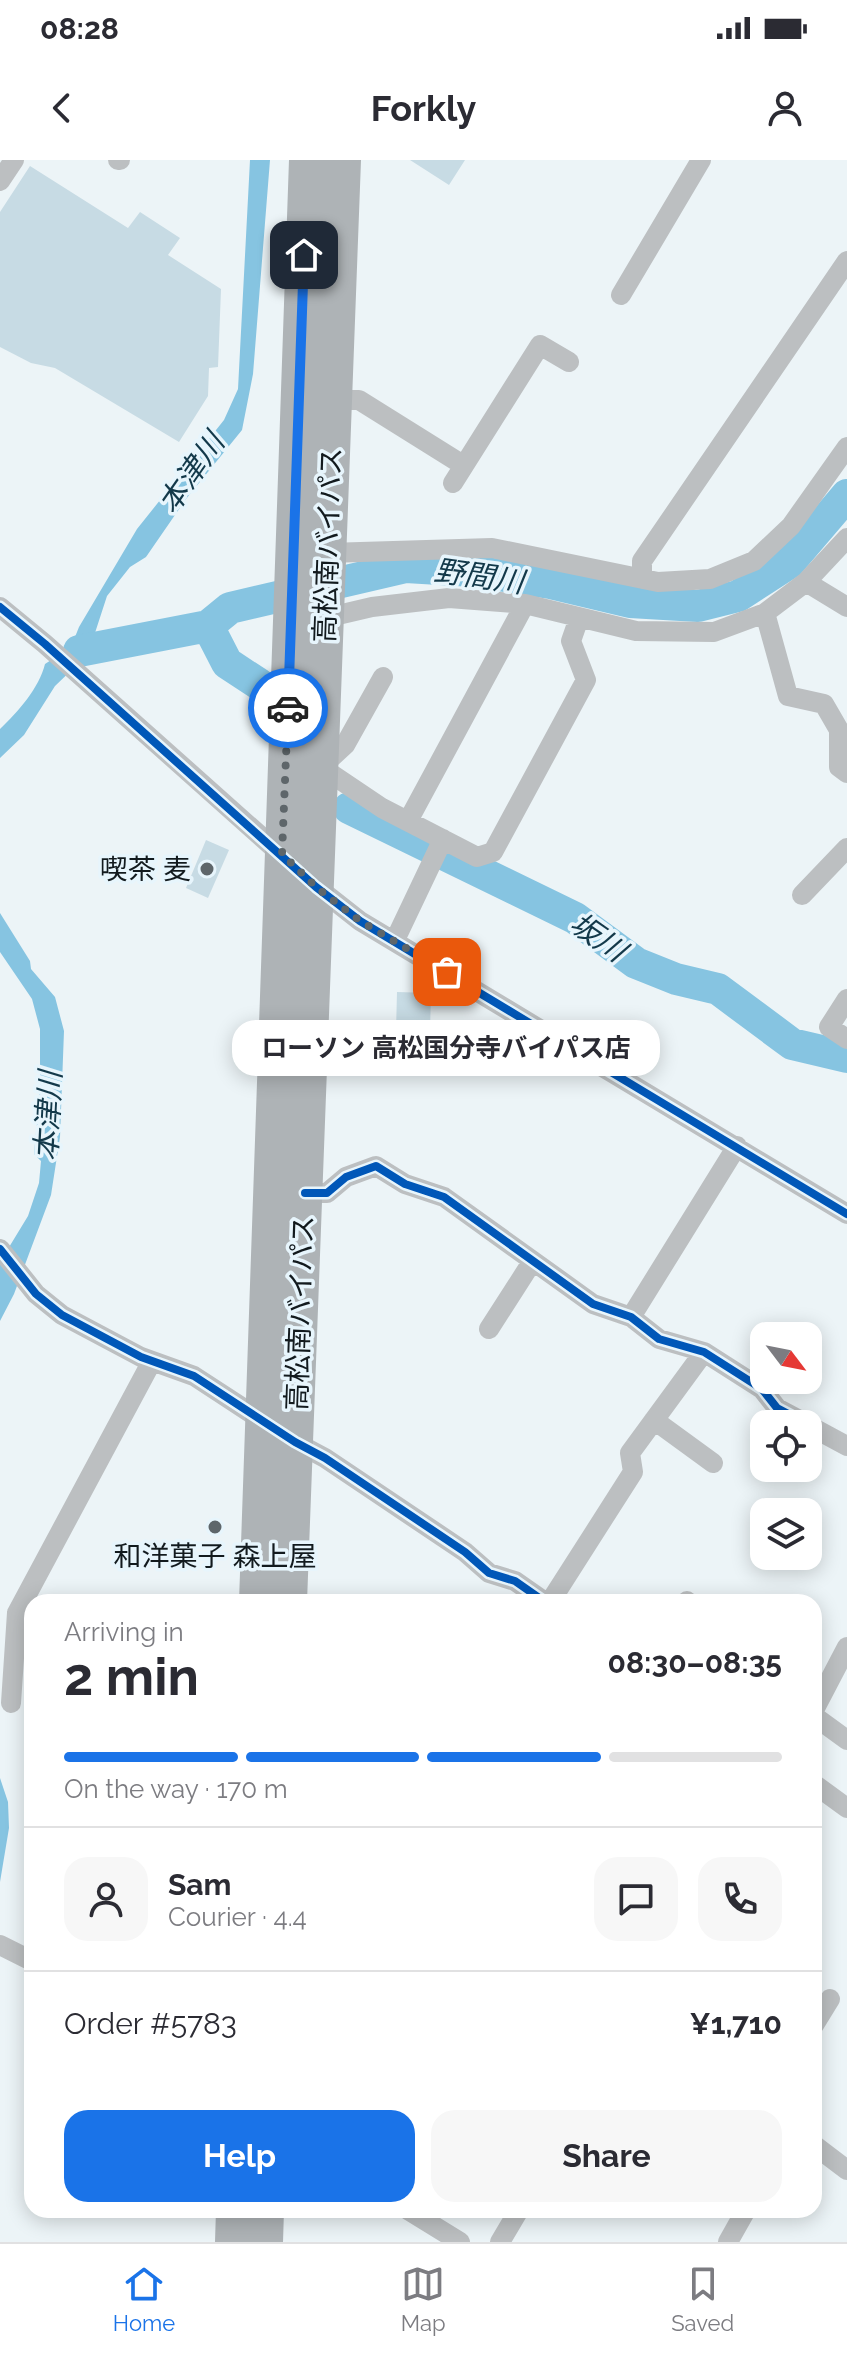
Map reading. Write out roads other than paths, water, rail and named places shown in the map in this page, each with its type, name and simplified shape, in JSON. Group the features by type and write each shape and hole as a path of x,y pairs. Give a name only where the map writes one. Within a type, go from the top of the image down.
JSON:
{"highway":[{"name":"高松南バイパス","path":"289,1594 325,618 317,563 307,160"},
{"name":"高松南バイパス","path":"257,1594 291,630 317,563 334,400 343,160"},
{"path":"233,2242 234,2218"},
{"path":"265,2242 266,2218"}],"street":[{"path":"0,181 14,160"},
{"path":"621,295 701,160"},
{"path":"642,579 642,561 847,261"},
{"path":"334,400 359,400 458,474 540,345 569,362"},
{"path":"317,563 492,548 658,582 710,579 754,561 791,526 847,447"},
{"path":"325,618 372,607 449,598 525,604 636,631 714,632 765,613 806,582 847,538"},
{"path":"806,582 847,607"},
{"path":"408,821 525,604"},
{"path":"0,607 93,686 316,887 360,921 847,1214"},
{"path":"765,613 788,696 824,704 843,724 839,767 847,773"},
{"path":"383,677 345,745 321,767 382,808 408,821 438,849 477,857 493,852 586,680 571,641 579,618"},
{"path":"802,895 847,848"},
{"path":"395,940 438,849"},
{"path":"847,999 829,1027 847,1039"},
{"path":"631,1317 737,1146"},
{"path":"305,1193 327,1193 346,1177 376,1166 405,1184 444,1197 593,1304 631,1317 659,1339 704,1352 762,1389 781,1410"},
{"path":"0,1249 36,1294 62,1315 152,1361 194,1376 325,1458 465,1552 489,1573 515,1581 535,1594"},
{"path":"489,1329 532,1262"},
{"path":"553,1594 633,1472 630,1453 704,1352"},
{"path":"36,1594 152,1361"},
{"path":"654,1420 713,1463"},
{"path":"822,1432 847,1446"},
{"path":"11,1703 24,1617"},
{"path":"822,1673 847,1647"},
{"path":"822,1722 847,1740"},
{"path":"822,1774 847,1791"},
{"path":"822,1790 847,1808"},
{"path":"1,1945 24,1957"},
{"path":"822,2012 830,1999"},
{"path":"822,2151 847,2170"},
{"path":"421,2218 460,2242"},
{"path":"500,2242 514,2218"},
{"path":"728,2242 742,2218"}],"water":[{"name":"本津川","path":"250,160 270,160 253,374 242,430 186,499 146,557 130,567 107,596 93,639 97,652 80,662 55,686 24,735 0,758 0,729 27,699 45,664 71,647 79,627 137,529 224,420 238,389"},
{"name":"本津川","path":"0,913 30,961 31,969 55,997 64,1031 60,1137 51,1195 14,1294 0,1321 0,1262 28,1216 39,1183 41,1161 34,1154 40,1087 40,1029 32,999 0,952"},
{"path":"0,1778 8,1802 9,1828 0,1882"}],"waterway":[{"name":"野間川","path":"79,651 208,626 230,608 406,567 473,571 550,583 630,602 698,606 738,596 789,563 847,495"},
{"name":"坂川","path":"208,626 227,663 259,684"},
{"name":"坂川","path":"349,808 575,918 636,963 676,979 718,989 792,1044 847,1057"}],"place":[{"name":"喫茶 麦","path":"207,869"},
{"name":"ローソン 高松国分寺バイパス店","path":"447,972"},
{"name":"和洋菓子 森上屋","path":"215,1527"}]}
